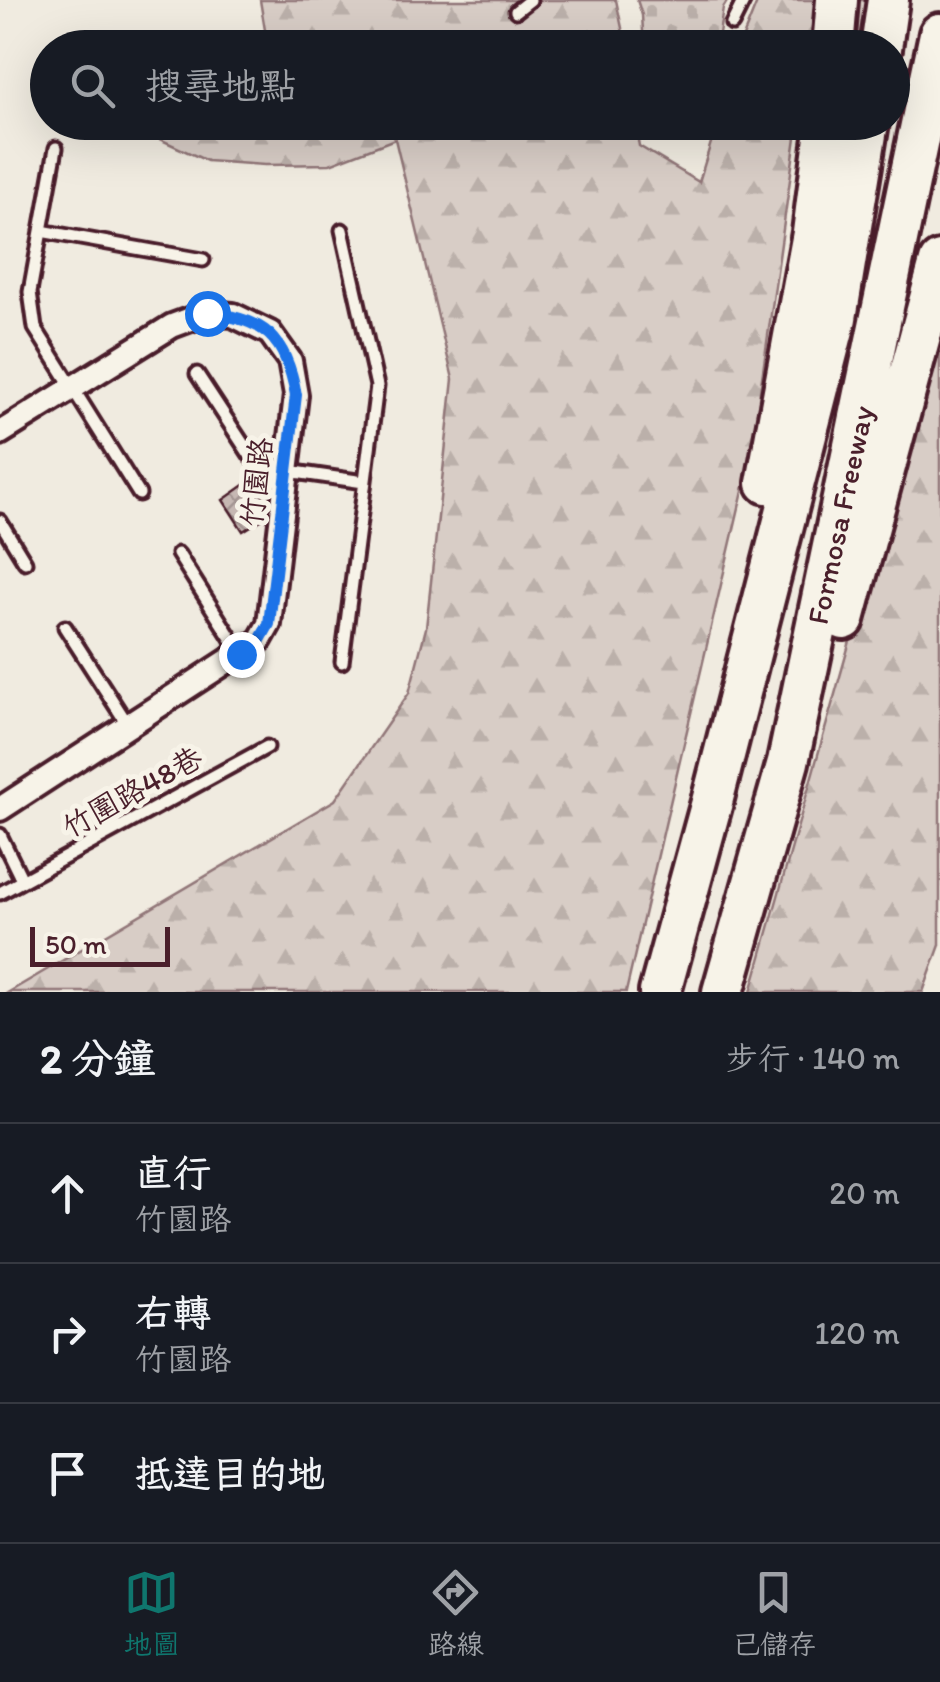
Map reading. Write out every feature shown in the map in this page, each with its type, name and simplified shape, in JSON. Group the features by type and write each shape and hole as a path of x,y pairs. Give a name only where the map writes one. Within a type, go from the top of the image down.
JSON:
{"highway":[{"path":"834,30 837,0"},
{"path":"883,30 888,0"},
{"name":"Formosa Freeway","path":"723,992 788,762 940,34"},
{"path":"712,802 722,694 777,439 813,233 825,140"},
{"name":"Formosa Freeway","path":"660,992 836,318 865,140"},
{"path":"788,762 834,656 940,262"}],"street":[{"name":"竹園路","path":"0,434 172,326 207,313 233,315 270,333 290,361 296,395 288,471 269,624 260,640 0,809"}],"lane":[{"path":"516,11 530,0"},
{"path":"732,24 744,0"},
{"path":"56,148 30,292 35,328 140,494"},
{"path":"342,230 376,386 342,662"},
{"path":"42,231 203,260"},
{"path":"197,374 254,461 288,471 364,482"},
{"path":"0,521 26,562"},
{"path":"178,554 241,654"},
{"path":"65,627 128,725"},
{"name":"竹圍路48巷","path":"0,893 267,747"},
{"path":"0,835 22,880"}],"green space":[{"path":"260,0 616,0 622,30 265,30"},
{"path":"637,0 728,0 720,30 643,30"},
{"path":"758,0 816,0 812,30 746,30"},
{"path":"845,0 875,0 869,30 842,30"},
{"path":"162,140 392,140 330,164 207,161"},
{"path":"395,140 638,140 639,146 699,182 712,140 796,140 751,456 626,992 9,992 335,800 409,693 426,628 453,379"},
{"path":"940,322 940,945 923,992 751,992"}],"building":[{"path":"253,479 272,513 243,531 223,500"}],"route":[{"path":"207,313 233,315 270,333 290,361 296,395 269,624 260,640 241,654"}]}
